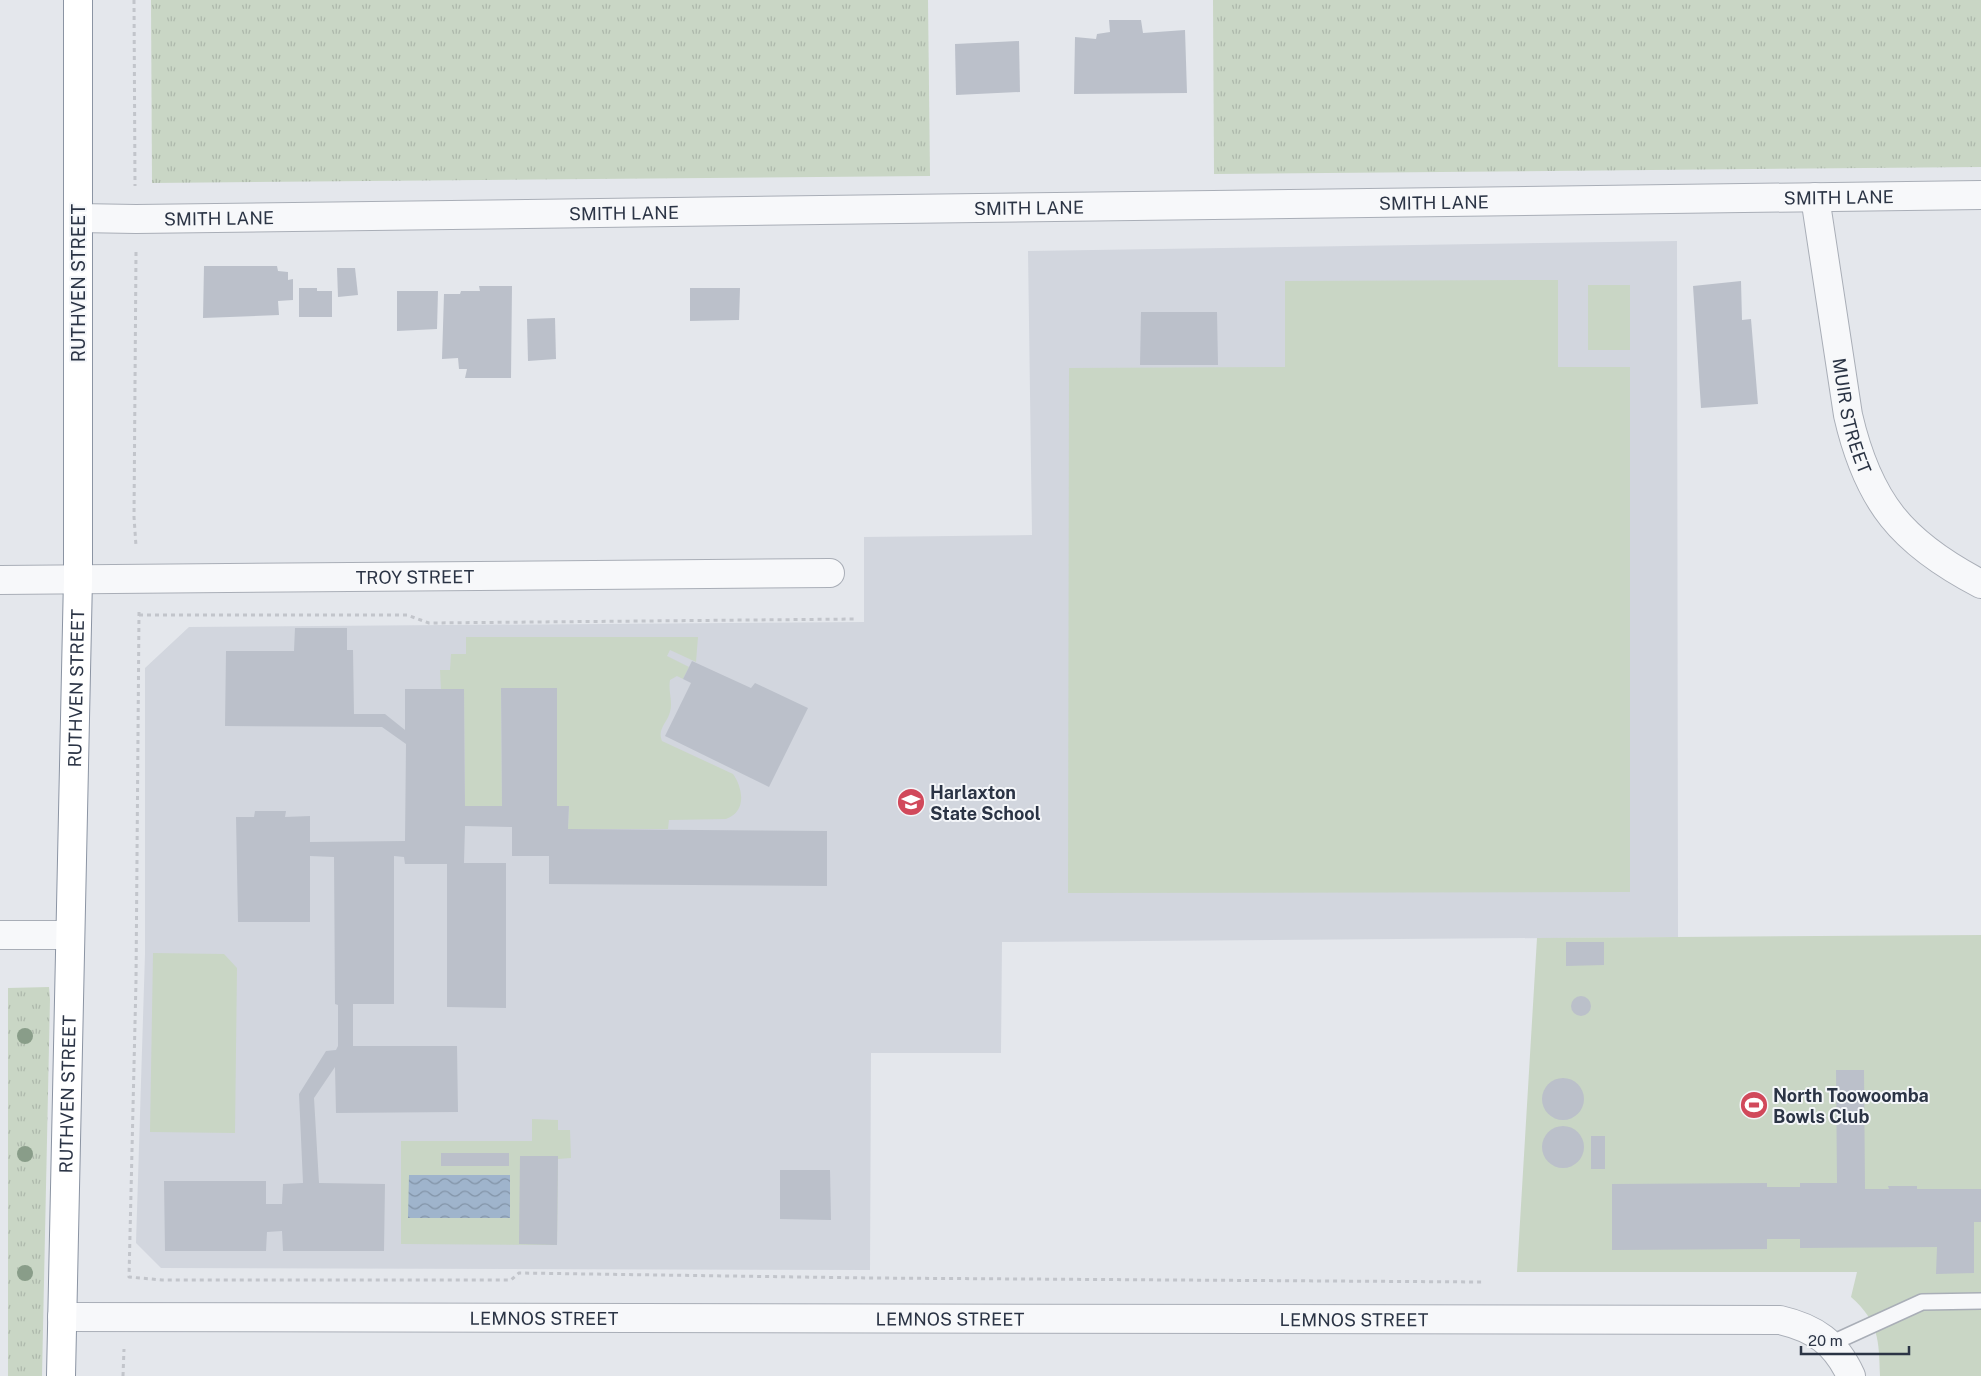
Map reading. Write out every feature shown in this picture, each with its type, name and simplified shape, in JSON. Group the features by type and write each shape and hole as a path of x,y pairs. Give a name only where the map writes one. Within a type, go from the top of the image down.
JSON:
{"highway":[{"name":"RUTHVEN STREET","path":"61,1376 78,578 78,0"}],"street":[{"name":"SMITH LANE","path":"78,218 136,219 1981,195"},
{"name":"MUIR STREET","path":"1816,197 1848,415 1856,447 1868,478 1884,506 1919,545 1940,561 1981,584"},
{"name":"TROY STREET","path":"0,580 830,573"},
{"path":"0,936 70,935"},
{"name":"LEMNOS STREET","path":"62,1317 1780,1320 1807,1329 1830,1344"},
{"path":"1830,1344 1842,1359 1851,1376"}],"lane":[{"path":"1830,1344 1922,1302 1981,1301"}],"path":[{"path":"134,0 136,219 134,516 139,615 136,981 129,1277 162,1280 512,1280 520,1273 870,1278 1482,1282"},
{"path":"139,615 407,615 429,622 857,619"},
{"path":"123,1376 124,1346"}],"shaded area":[{"name":"Harlaxton State School","path":"1677,241 1678,937 1002,942 1001,1053 871,1053 870,1270 161,1268 136,1243 145,954 145,668 189,627 864,622 864,537 1032,535 1028,251"}],"green space":[{"path":"151,0 928,0 930,176 152,183"},
{"path":"1213,0 1981,0 1981,167 1214,174"},
{"path":"1558,280 1558,367 1630,367 1630,892 1068,893 1069,368 1285,367 1285,281"},
{"path":"1588,285 1630,285 1630,350 1588,350"},
{"path":"466,637 698,637 696,662 670,650 667,656 689,667 683,679 677,676 670,680 671,708 662,729 661,737 662,741 733,774 741,793 740,805 737,811 733,816 726,819 669,820 668,829 568,829 569,807 557,806 557,688 501,688 502,806 465,806 464,690 441,690 440,670 450,670 451,654 466,654"},
{"name":"North Toowoomba Bowls Club","path":"1981,935 1981,1376 1880,1376 1876,1332 1867,1315 1851,1297 1857,1272 1517,1272 1537,938"},
{"path":"153,953 224,954 237,968 235,1133 150,1132"},
{"path":"49,987 42,1376 8,1376 8,988"},
{"path":"532,1119 558,1120 558,1130 570,1130 571,1158 558,1159 557,1245 401,1244 401,1141 532,1141"}],"water":[{"path":"409,1175 510,1175 510,1218 408,1218"}],"building":[{"path":"1109,20 1141,20 1143,33 1185,30 1187,93 1074,94 1075,37 1096,39 1097,34 1110,32"},
{"path":"1019,41 1020,92 956,95 955,44"},
{"path":"204,266 277,266 278,271 288,272 288,280 293,279 293,300 278,301 279,315 203,318"},
{"path":"337,268 355,268 358,295 338,297"},
{"path":"1741,281 1742,320 1751,319 1758,404 1701,408 1693,286"},
{"path":"479,286 512,286 511,378 465,378 467,369 459,369 458,358 442,359 444,294 460,294 461,291 480,291"},
{"path":"299,288 317,288 317,291 332,291 332,317 299,317"},
{"path":"690,288 740,288 739,320 690,321"},
{"path":"397,291 438,291 437,329 397,331"},
{"path":"1141,312 1217,312 1218,365 1140,365"},
{"path":"555,318 556,359 528,361 527,319"},
{"path":"295,628 347,628 347,650 353,650 354,714 385,714 405,730 405,689 464,689 465,806 502,806 501,688 557,688 557,806 569,806 568,829 827,831 827,886 549,884 549,856 512,856 512,827 465,826 464,863 506,863 506,1008 447,1007 447,864 405,864 404,857 394,856 394,1004 353,1004 353,1046 457,1046 458,1112 336,1113 335,1067 314,1098 319,1183 385,1184 384,1251 283,1251 282,1231 267,1232 266,1251 165,1251 164,1181 266,1181 266,1204 282,1204 283,1184 303,1183 299,1094 326,1051 336,1050 338,1046 338,1005 335,1004 334,857 310,856 310,922 238,922 236,817 254,817 255,811 286,811 285,817 310,816 310,842 405,841 406,744 382,727 225,726 226,651 294,651"},
{"path":"692,661 751,688 755,683 808,708 769,787 665,736 691,683 683,679"},
{"path":"1566,942 1604,942 1604,965 1566,966"},
{"path":"1577,996 1585,996 1591,1002 1591,1010 1585,1016 1577,1016 1571,1010 1571,1002"},
{"path":"1836,1070 1864,1070 1865,1189 1889,1189 1888,1186 1917,1186 1917,1189 1981,1189 1981,1222 1974,1222 1974,1273 1936,1274 1937,1247 1800,1248 1800,1239 1767,1239 1767,1249 1612,1250 1612,1184 1767,1183 1767,1187 1800,1187 1800,1183 1837,1183"},
{"path":"1559,1078 1567,1078 1578,1084 1584,1099 1578,1114 1567,1120 1559,1120 1548,1114 1542,1103 1542,1095 1548,1084"},
{"path":"1559,1126 1567,1126 1578,1132 1584,1147 1578,1162 1567,1168 1559,1168 1548,1162 1542,1151 1542,1143 1548,1132"},
{"path":"1591,1136 1605,1136 1605,1169 1591,1169"},
{"path":"441,1153 509,1153 509,1166 441,1166"},
{"path":"520,1156 558,1156 557,1245 519,1244"},
{"path":"780,1170 830,1170 831,1220 780,1219"}],"place":[{"name":"Harlaxton State School","path":"911,802"},
{"name":"North Toowoomba Bowls Club","path":"1754,1105"}]}
